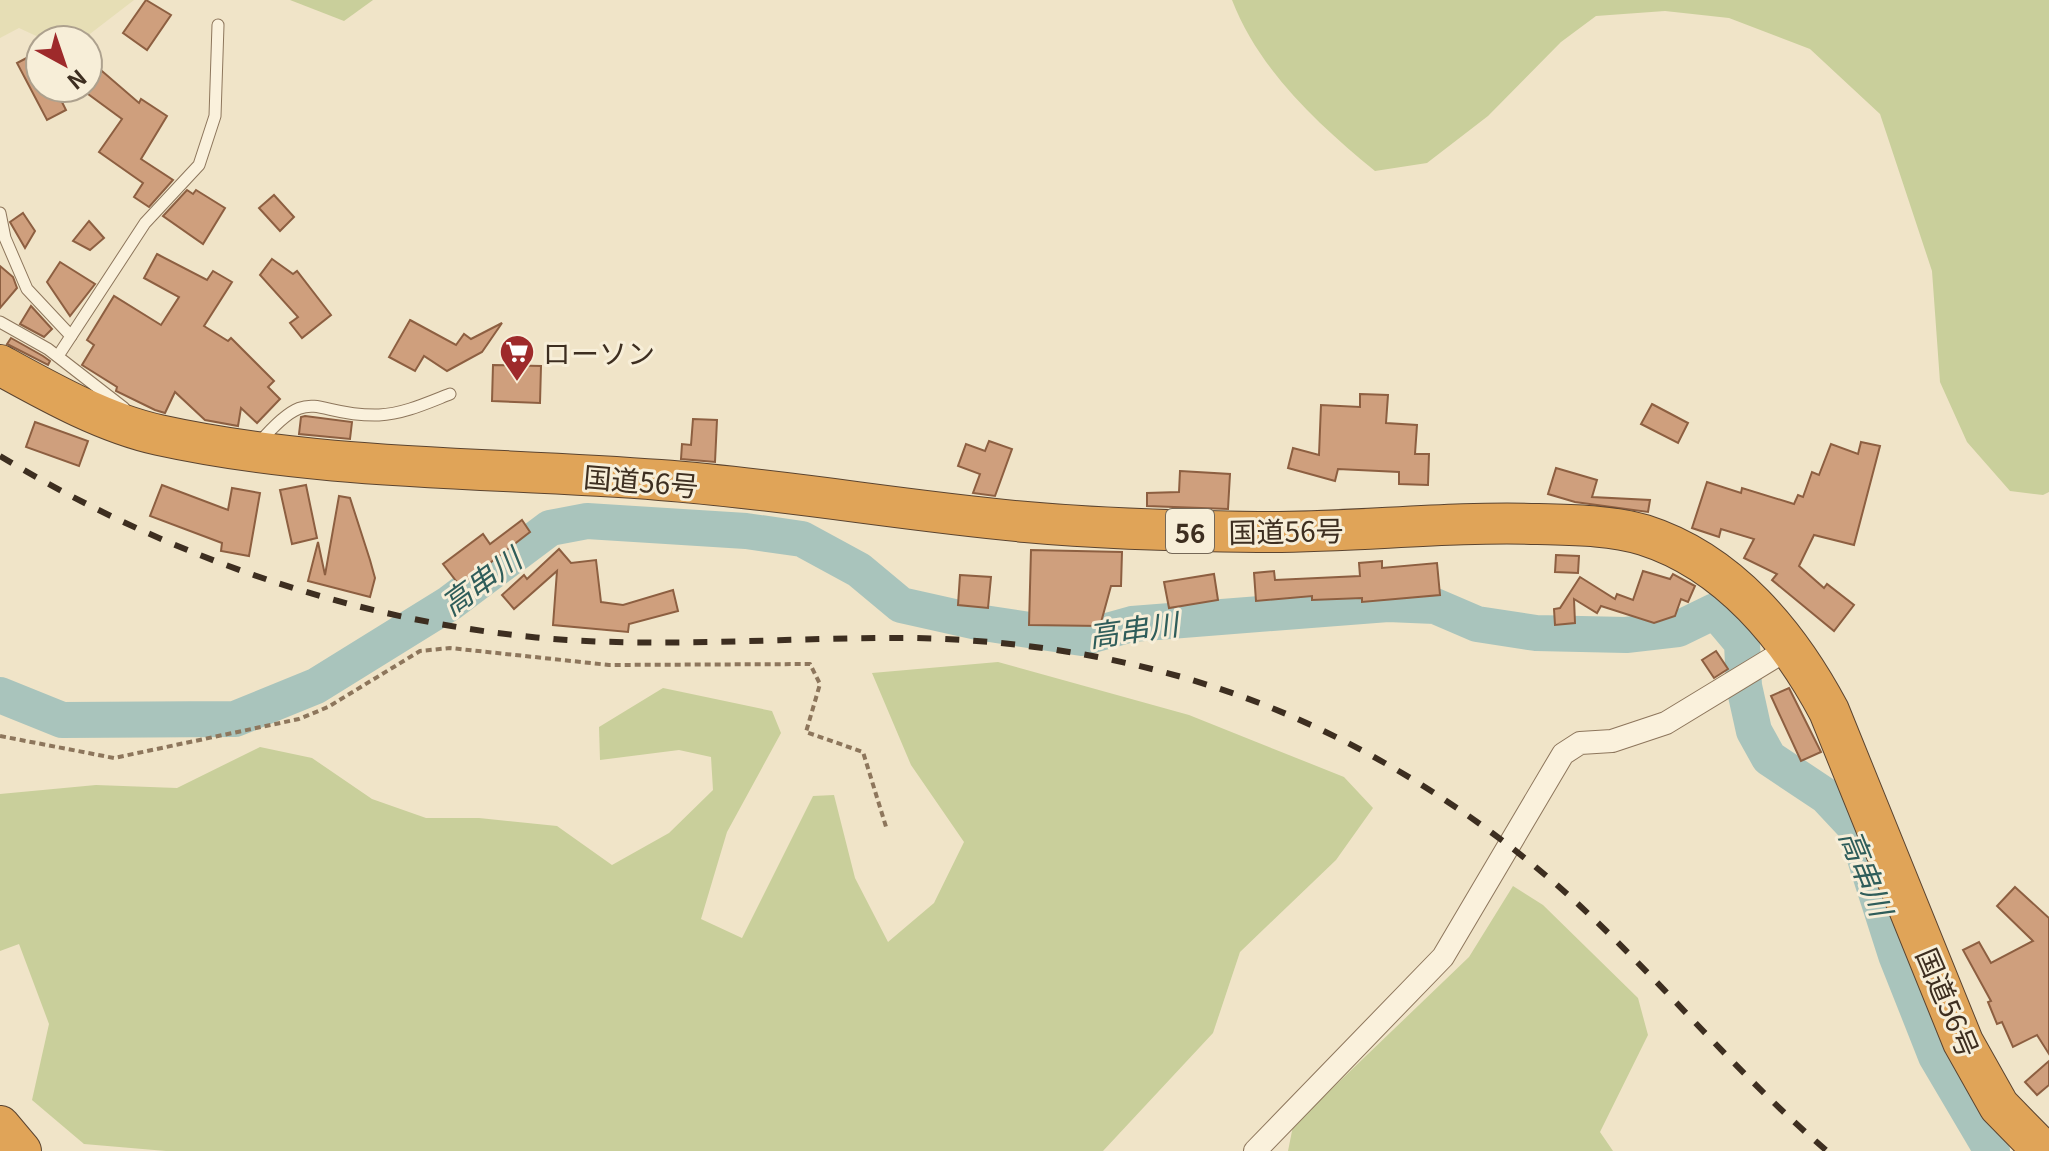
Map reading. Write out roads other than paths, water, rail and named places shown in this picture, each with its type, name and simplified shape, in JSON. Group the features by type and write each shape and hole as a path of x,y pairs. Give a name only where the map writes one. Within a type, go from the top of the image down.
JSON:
{"highway":[{"name":"国道56号","path":"0,365 38,386 155,434 252,451 664,480 1028,522 1156,530 1264,532 1511,523 1591,526 1644,535 1720,575 1778,656 1829,711 1963,1042 1999,1106 2043,1151"},
{"path":"0,1126 21,1151"}],"street":[{"path":"1255,1151 1443,957 1563,754 1580,743 1612,741 1666,723 1778,656"}],"lane":[{"path":"58,356 145,223 199,165 215,116 218,25"},
{"path":"0,213 5,238 27,289 71,336"},
{"path":"0,322 58,356 155,434"},
{"path":"252,451 282,416 296,407 314,406 379,415 415,408 450,394"}],"waterway":[{"name":"高串川","path":"0,695 62,720 235,719 316,686 450,603 550,528 587,521 746,531 802,539 859,570 901,605 977,622 1082,638 1132,624 1388,604 1435,606 1477,624 1536,633 1626,635 1678,629 1715,611 1742,643 1744,686 1754,731 1769,758 1826,796 1855,827 1896,955 1936,1056 1992,1151"}],"railway":[{"path":"0,456 65,493 202,556 345,603 418,620 492,632 610,642 915,638 1036,647 1157,670 1280,711 1367,753 1410,778 1530,862 1600,924 1760,1089 1827,1151"}],"place":[{"name":"ローソン","path":"517,383"}]}
